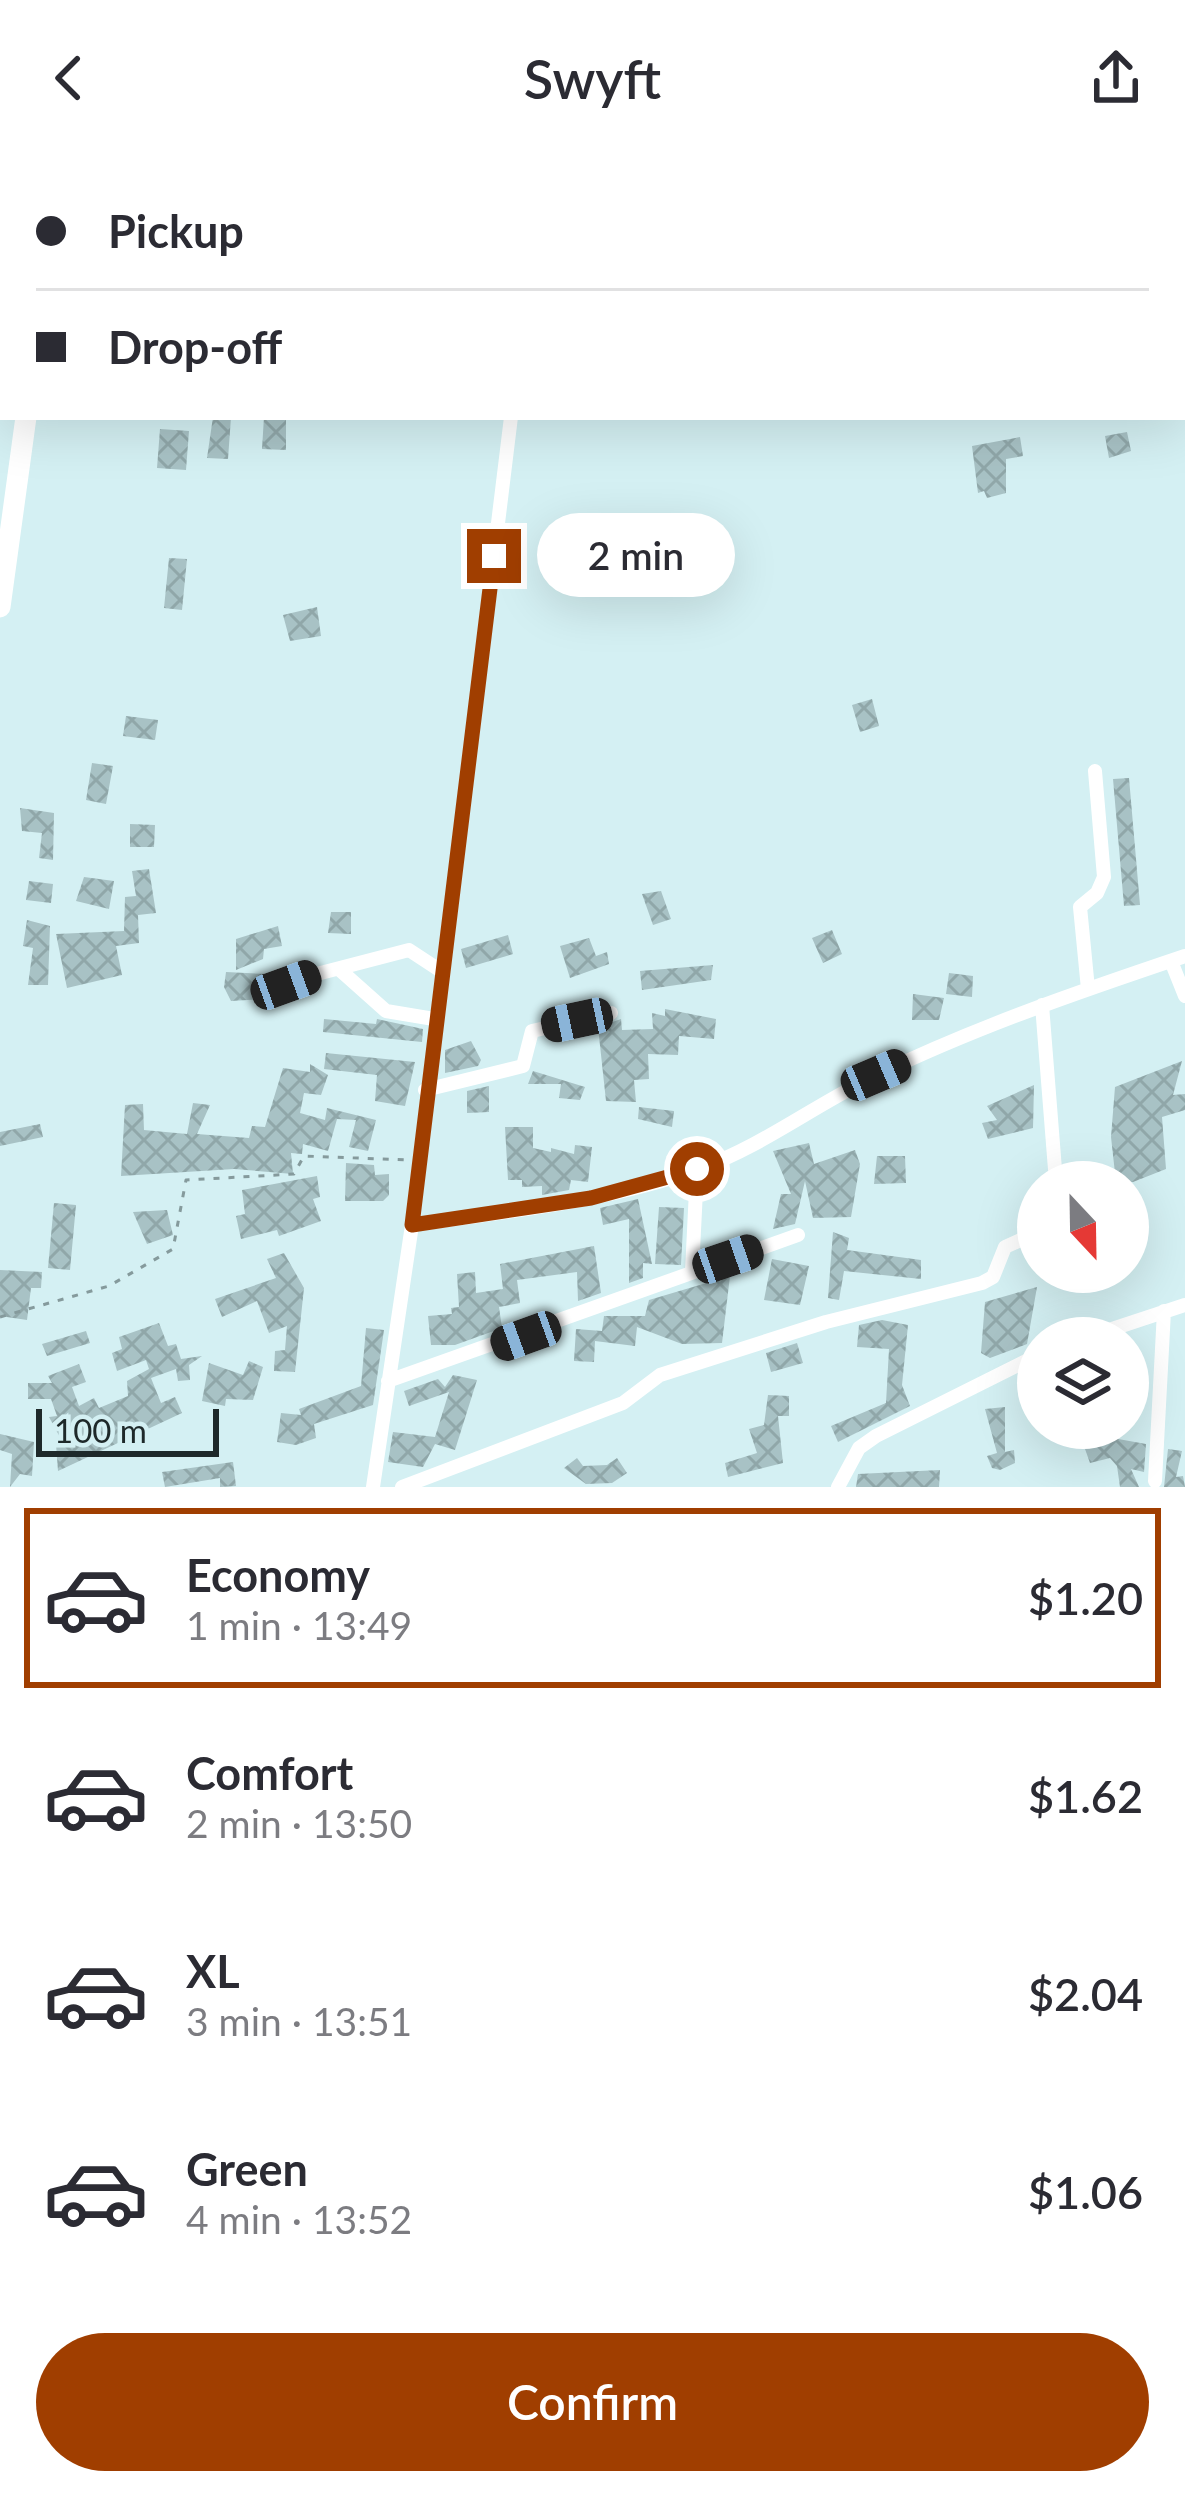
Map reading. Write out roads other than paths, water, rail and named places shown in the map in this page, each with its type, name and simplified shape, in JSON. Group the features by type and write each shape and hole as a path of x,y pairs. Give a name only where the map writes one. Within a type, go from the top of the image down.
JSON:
{"highway":[{"path":"0,607 26,420"}],"street":[{"path":"373,1487 412,1225 416,1160 512,420"},
{"path":"1088,988 1080,907 1104,877 1096,771"},
{"path":"271,992 409,950 441,971"},
{"path":"412,1225 591,1198 697,1169 754,1146 876,1075 1042,1005 1178,959 1185,996"},
{"path":"340,970 375,1006 434,1019"},
{"path":"1042,1005 1054,1161"},
{"path":"425,1090 523,1066 532,1030 611,1013"},
{"path":"692,1271 697,1169"},
{"path":"388,1381 438,1368 798,1235"},
{"path":"402,1487 623,1403 660,1375 826,1322 982,1283 993,1277 1005,1247 1017,1242"},
{"path":"1146,1317 1185,1305"},
{"path":"1155,1481 1164,1311"},
{"path":"838,1487 859,1448 876,1436 1017,1366"}]}
